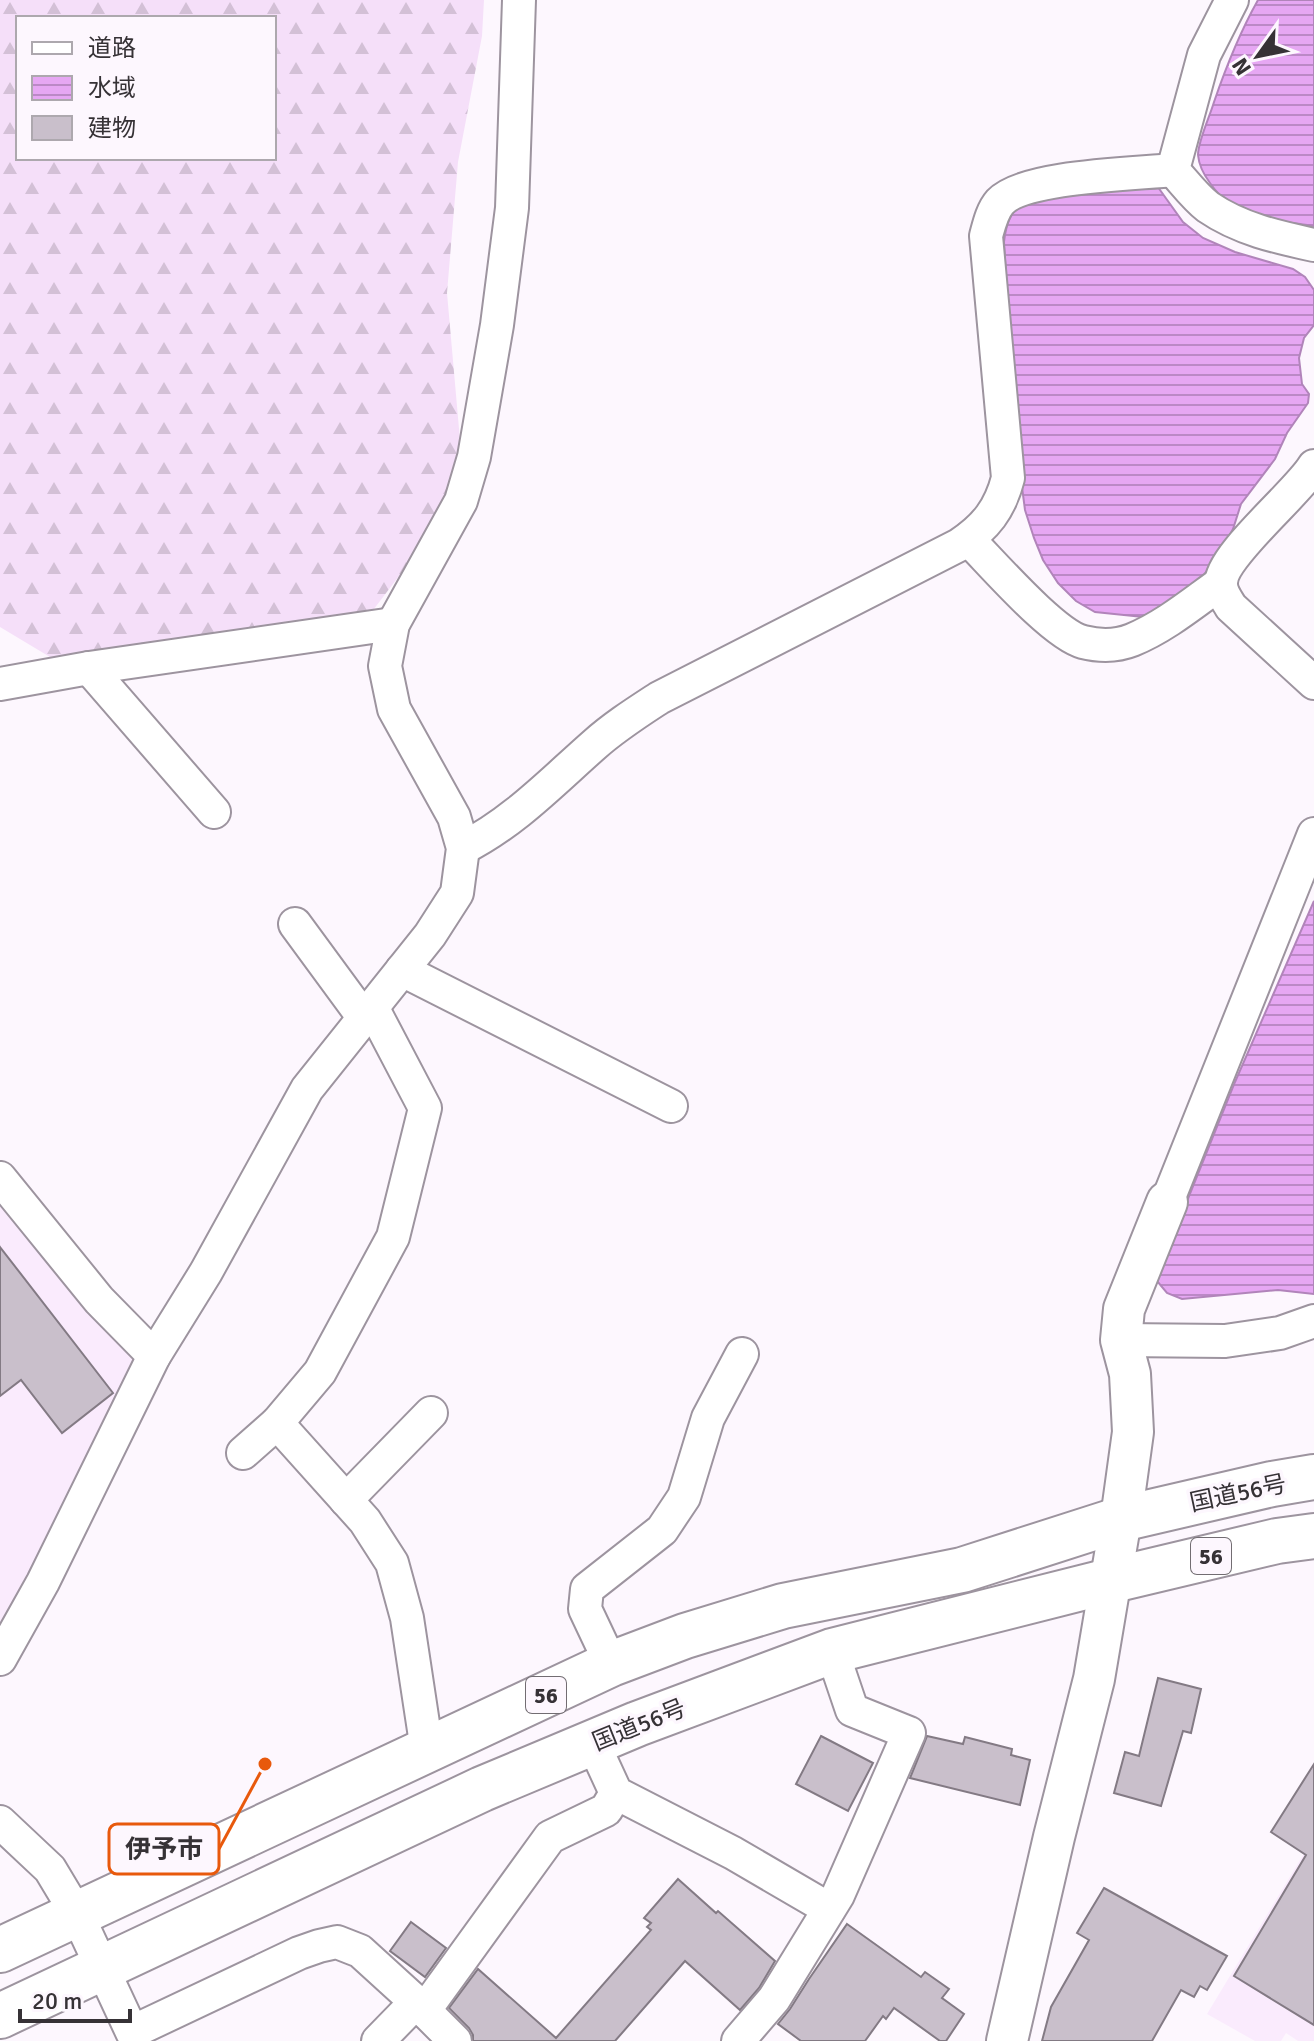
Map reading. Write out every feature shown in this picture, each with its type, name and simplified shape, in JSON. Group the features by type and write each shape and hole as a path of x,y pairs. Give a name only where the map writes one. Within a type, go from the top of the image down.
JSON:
{"highway":[{"name":"国道56号","path":"0,1950 611,1664 685,1636 783,1606 962,1570 1121,1519 1314,1477"},
{"name":"国道56号","path":"0,2016 482,1789 637,1724 832,1651 1109,1581 1277,1541 1314,1536"}],"street":[{"path":"0,1659 43,1582 154,1356 206,1272 307,1089 430,935 457,893 463,848 454,817 394,709 385,666 393,624 461,501 474,457 497,325 512,208 519,0"},
{"path":"1173,170 1204,55 1232,0"},
{"path":"463,848 489,835 523,809 597,742 659,698 968,539 993,515 1008,478 986,236 990,219 1000,202 1018,189 1048,182 1173,170"},
{"path":"1173,170 1206,206 1245,227 1310,249"},
{"path":"1314,466 1249,538 1226,569 1221,583 1224,597 1231,607 1314,683"},
{"path":"968,539 1047,619 1080,642 1106,646 1130,641 1156,628 1221,583"},
{"path":"0,684 393,624"},
{"path":"89,668 214,812"},
{"path":"1007,2041 1094,1679 1121,1519 1133,1432 1130,1374 1121,1340 1124,1309 1314,834"},
{"path":"243,1453 277,1423 320,1372 393,1237 425,1108 368,1012 295,924"},
{"path":"402,970 671,1106"},
{"path":"0,1178 99,1300 154,1356"},
{"path":"1121,1340 1225,1341 1280,1333 1314,1321"},
{"path":"611,1664 585,1609 587,1589 662,1530 684,1497 708,1418 742,1354"},
{"path":"346,1500 431,1413"},
{"path":"277,1423 365,1521 392,1563 407,1618 427,1750"},
{"path":"738,2041 774,1999 838,1895 909,1733 852,1710 832,1651"},
{"path":"593,1743 616,1793 733,1853 829,1909"},
{"path":"378,2041 420,2006 550,1837 606,1810 616,1793"},
{"path":"0,1822 50,1869 77,1914 132,2032 299,1953 337,1942 360,1951 455,2041"}],"shaded area":[{"path":"0,1189 135,1356 50,1539 0,1635"},
{"path":"1314,1837 1314,2041 1298,2041 1286,2033 1281,2041 1255,2041 1207,2014"}],"green space":[{"path":"0,0 484,0 482,36 458,162 447,293 460,440 446,496 412,559 364,622 55,660 0,627"}],"water":[{"path":"1258,0 1314,0 1314,226 1270,220 1243,211 1220,195 1199,163 1200,143 1219,89 1239,37"},
{"path":"1155,183 1183,222 1203,238 1235,252 1293,269 1305,277 1314,290 1314,325 1304,338 1299,358 1302,384 1309,394 1308,403 1287,433 1275,459 1241,504 1221,552 1184,595 1143,617 1095,612 1076,601 1058,583 1043,560 1034,538 1025,510 1020,472 1004,242 1010,219 1024,200"},
{"path":"1314,901 1314,1294 1278,1290 1182,1299 1167,1293 1157,1281 1165,1256 1235,1082"}],"building":[{"path":"0,1247 113,1393 62,1433 21,1380 0,1396"},
{"path":"1158,1678 1201,1689 1191,1733 1183,1731 1161,1806 1114,1793 1125,1752 1139,1756"},
{"path":"821,1736 873,1763 848,1811 796,1784"},
{"path":"927,1736 963,1744 965,1737 1012,1749 1011,1755 1030,1760 1020,1805 910,1778"},
{"path":"1314,1764 1314,2025 1234,1976 1306,1855 1271,1832"},
{"path":"678,1879 775,1961 759,1988 740,2010 685,1961 615,2041 473,2041 469,2028 449,2008 478,1969 556,2038 651,1930 647,1927 651,1923 644,1918"},
{"path":"1104,1888 1227,1956 1207,1990 1200,1986 1194,1997 1181,1990 1152,2041 1042,2041 1051,2007 1089,1940 1077,1933"},
{"path":"411,1922 446,1948 425,1977 390,1951"},
{"path":"847,1924 921,1977 925,1972 949,1989 942,1998 964,2014 946,2041 940,2041 894,2008 886,2019 883,2016 865,2041 801,2041 778,2024"}],"place":[{"name":"伊予市","path":"265,1764"}]}
